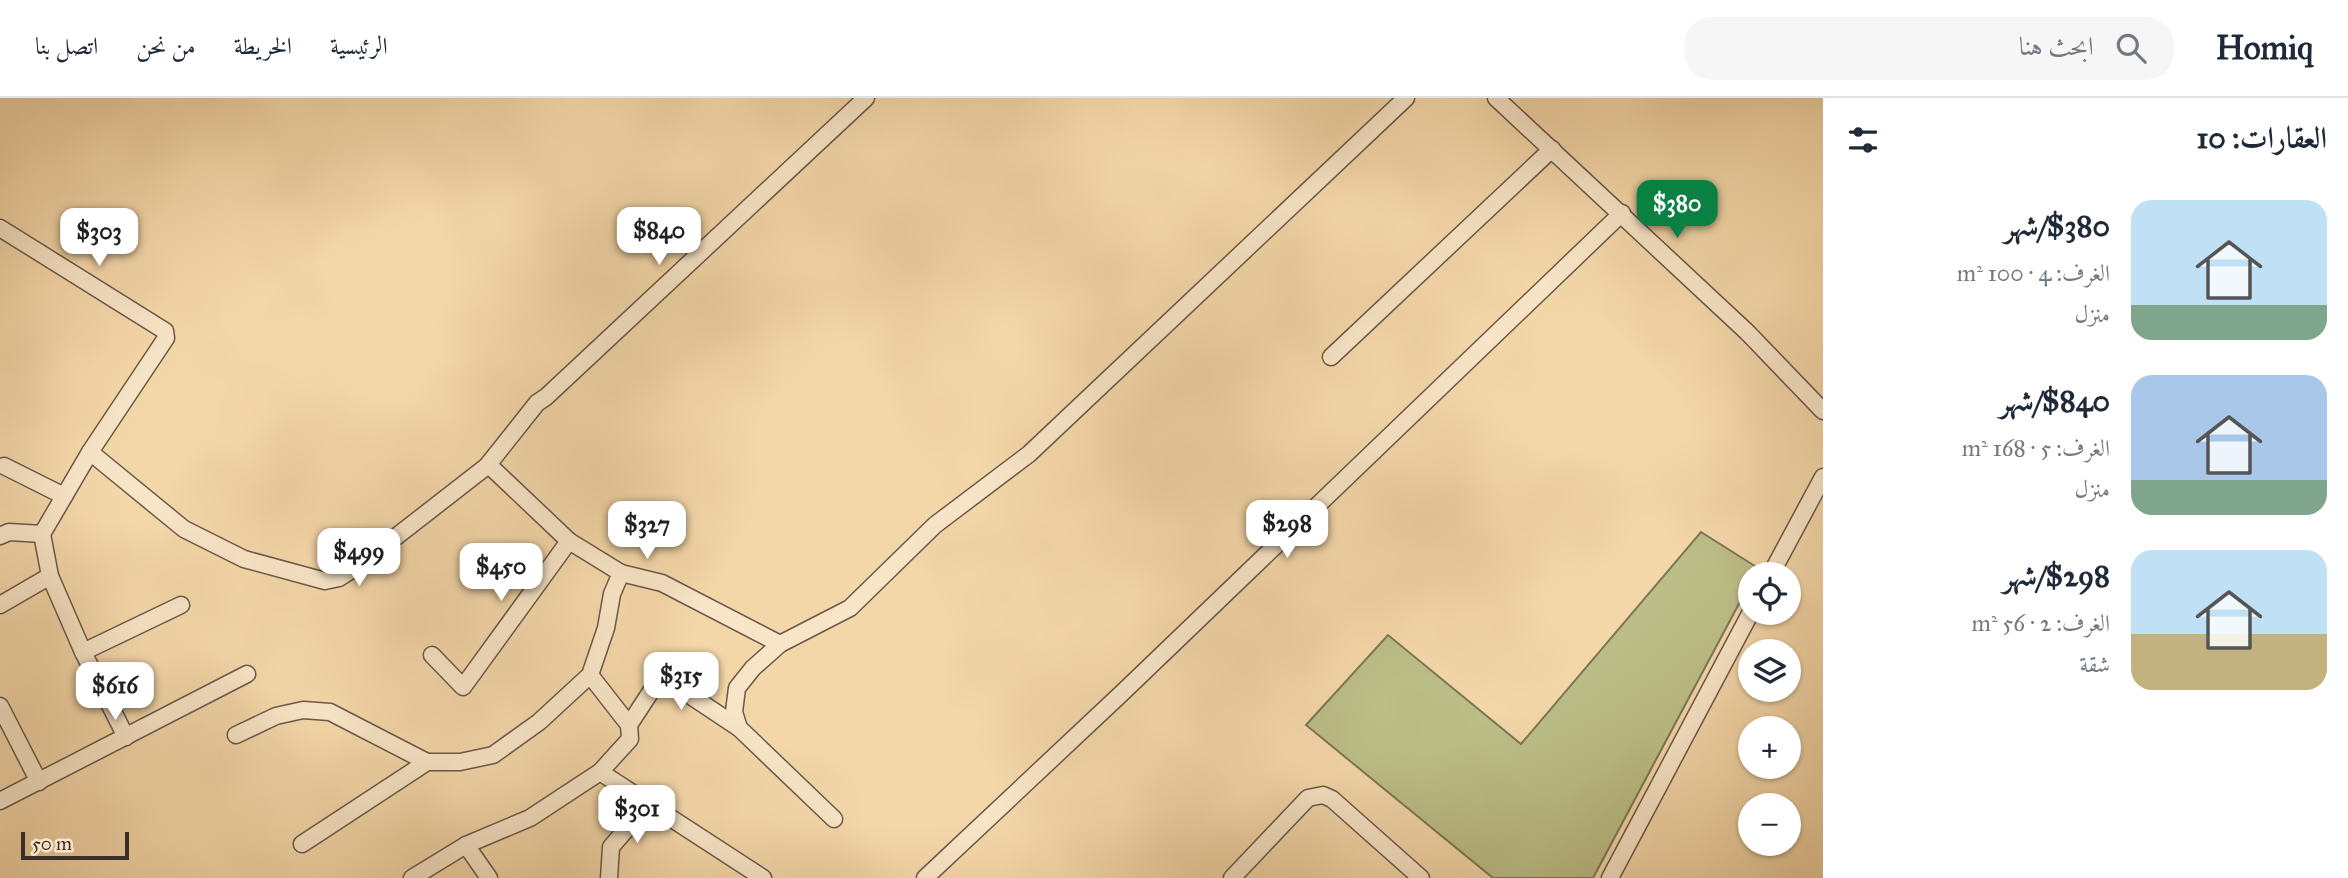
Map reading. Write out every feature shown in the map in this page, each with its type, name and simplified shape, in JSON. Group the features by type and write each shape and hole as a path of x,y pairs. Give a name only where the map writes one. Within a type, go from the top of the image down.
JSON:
{"street":[{"path":"90,452 184,529 244,559 325,581 339,578 360,565 487,466 537,403 547,397 866,98"},
{"path":"739,728 734,712 737,688 753,668 780,644 850,608 935,525 1029,454 1406,98"},
{"path":"1496,98 1747,331 1823,411"},
{"path":"1331,357 1552,149"},
{"path":"925,878 1122,693 1622,213"},
{"path":"0,228 165,331 166,338 90,452 43,534 50,576 83,652 126,737"},
{"path":"4,466 64,496"},
{"path":"487,466 569,541 621,573 662,583 780,644"},
{"path":"1777,562 1823,477"},
{"path":"0,536 9,532 43,534"},
{"path":"432,655 463,687 569,541"},
{"path":"236,735 276,716 303,710 330,712 427,762 460,762 493,755 539,722 590,675 606,628 612,594 621,573"},
{"path":"0,605 50,576"},
{"path":"83,652 181,605"},
{"path":"1610,878 1744,625"},
{"path":"0,801 247,674"},
{"path":"412,878 466,845 530,818 600,772 631,739 629,724 590,675"},
{"path":"629,724 661,676 739,728 834,819"},
{"path":"0,706 39,782"},
{"path":"302,844 427,762"},
{"path":"600,772 763,878"},
{"path":"1235,877 1308,798 1318,794 1332,799 1421,878"},
{"path":"609,878 611,847 648,804"},
{"path":"466,845 489,878"}],"green space":[{"path":"1701,532 1748,562 1738,562 1738,606 1593,878 1493,878 1306,725 1388,635 1521,744"}]}
